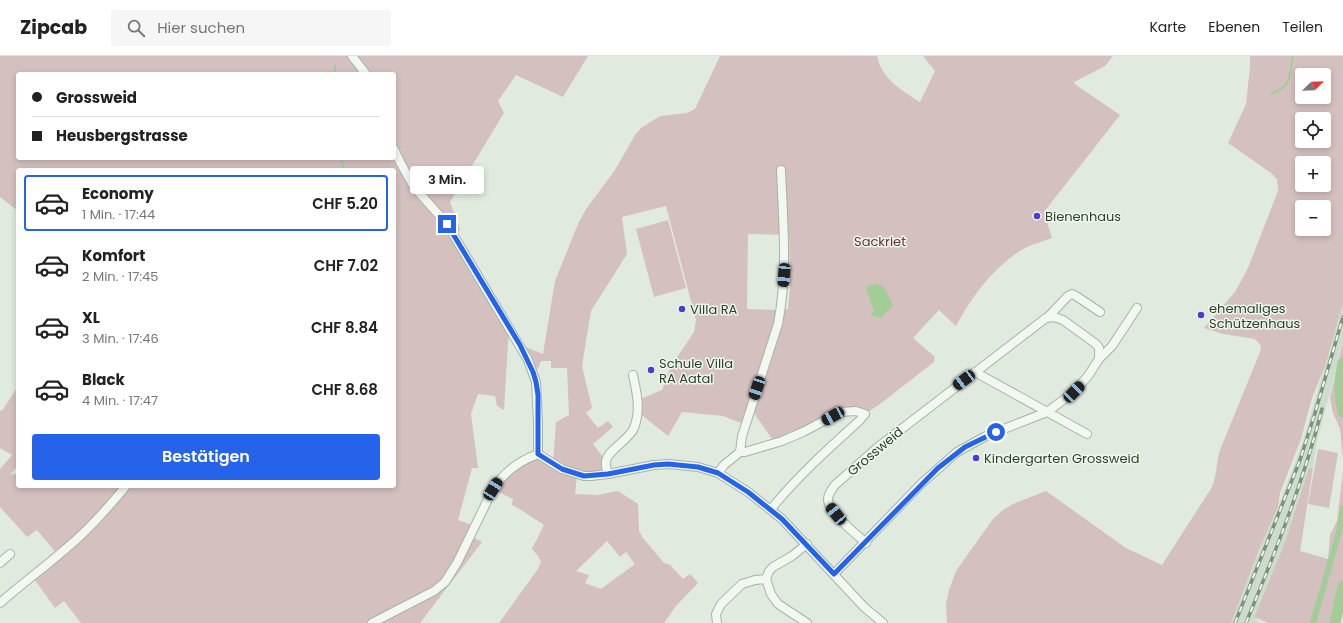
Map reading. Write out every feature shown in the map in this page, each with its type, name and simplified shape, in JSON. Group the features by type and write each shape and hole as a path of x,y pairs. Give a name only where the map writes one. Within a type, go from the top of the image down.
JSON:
{"street":[{"path":"352,56 364,72"},
{"path":"396,153 414,187 447,224 528,360 536,382 538,395 538,454"},
{"path":"740,452 742,436 778,324 781,309 784,275 781,170"},
{"name":"Grossweid","path":"866,543 829,506 828,500 830,492 835,485 878,447 1046,318 1068,296 1072,294 1076,296 1100,312"},
{"path":"834,574 866,543 922,483 957,452 986,436 1047,412 1067,398 1081,385 1099,360 1112,346 1137,308"},
{"path":"1046,318 1058,318 1092,340 1099,348 1099,360"},
{"path":"975,372 1087,434"},
{"path":"608,474 606,461 610,454 628,437 633,429 638,412 638,400 632,375"},
{"path":"718,473 724,465 740,452 745,452 782,441 842,412 856,411 865,414 782,494 771,509"},
{"path":"538,454 562,469 577,474 591,476 668,464 698,467 718,473 771,509 806,544 864,607 883,623"},
{"path":"372,623 434,591 445,582 457,563 498,481 512,467 538,454"},
{"path":"0,604 91,526 124,488"},
{"path":"806,544 792,556 773,567 769,571 766,579 771,594 778,604 807,623"},
{"path":"0,563 10,554"},
{"path":"717,623 716,614 721,604 742,584 755,580 766,579"}],"shaded area":[{"path":"875,284 883,286 892,303 892,307 880,318 870,315 874,311 866,289 869,285"},
{"path":"1343,303 1343,343 1317,441 1313,468 1309,468 1284,545 1254,616 1260,623 1231,623 1303,441"}],"green space":[{"path":"0,56 588,56 563,97 516,75 498,101 504,113 450,202 460,229 456,239 509,327 504,410 497,406 495,396 478,394 471,414 478,468 472,468 458,520 475,526 471,536 482,542 420,623 81,623 64,601 55,608 32,576 58,555 37,530 27,537 0,507 0,469 12,455 0,448 0,410 2,411 16,389 16,468 10,475 16,474 16,488 396,488 396,168 16,168 16,209 0,197"},
{"name":"Sackriet","path":"720,56 877,56 883,71 893,83 920,102 935,71 923,56 1113,56 1105,66 1074,82 1076,85 1120,115 1044,212 1052,238 1029,246 1006,261 996,270 970,303 956,326 939,310 913,338 935,357 934,362 865,414 851,411 774,442 752,410 783,309 788,309 790,288 789,235 748,234 747,309 779,310 744,424 723,416 682,412 668,436 638,412 638,400 662,390 670,368 694,332 696,320 666,206 622,217 627,254 591,311 582,366 592,408 586,413 598,428 608,421 613,427 593,444 606,461 608,474 577,474 575,494 597,495 618,491 638,504 639,531 643,538 664,563 670,565 683,579 690,574 698,583 676,606 664,623 499,623 538,569 541,562 532,549 544,525 512,505 513,499 493,489 532,456 553,463 556,422 569,415 567,368 551,368 551,361 541,361 538,368 533,372 520,345 543,354 555,281 578,224 586,209 615,170 635,135 641,128 660,116 687,113 695,109","holes":["607,541 620,557 626,552 635,564 601,589 585,583 589,575 576,571"]},
{"path":"1250,56 1343,56 1343,303 1325,366 1312,398 1301,439 1280,493 1278,507 1260,547 1231,623 947,623 946,604 956,571 993,519 1013,504 1046,491 1126,548 1162,565 1212,487 1220,450 1260,352 1261,346 1255,339 1223,334 1204,328 1235,292 1248,268 1278,191 1277,179 1271,173 1228,143 1246,104"},
{"path":"668,220 686,288 654,297 636,229"},
{"path":"1343,343 1343,459 1340,429 1333,413 1330,397"},
{"path":"1318,449 1338,453 1329,508 1308,504"},
{"path":"1309,468 1313,468 1300,551 1328,559 1330,535 1337,521 1343,471 1343,609 1340,623 1268,623 1254,617 1284,545"}],"waterway":[{"path":"1271,94 1284,87 1289,79 1293,56"},
{"path":"335,66 335,72"},
{"path":"342,160 344,168"},
{"path":"1343,363 1340,387 1343,412"},
{"path":"1313,623 1339,532 1343,508"},
{"path":"1335,623 1343,586"}],"railway":[{"path":"1235,623 1300,460 1343,317"},
{"path":"1246,623 1278,544 1297,491 1322,409"}],"place":[{"name":"Bienenhaus","path":"1037,216"},
{"name":"Villa RA","path":"682,309"},
{"name":"ehemaliges Schützenhaus","path":"1201,315"},
{"name":"Schule Villa RA Aatal","path":"651,370"},
{"name":"Kindergarten Grossweid","path":"976,458"}],"route":[{"path":"447,224 520,345 533,372 538,395 538,454 562,469 584,476 608,474 654,465 668,464 698,467 718,473 771,509 834,574 866,543 922,483 949,458 977,440 996,432"}]}
